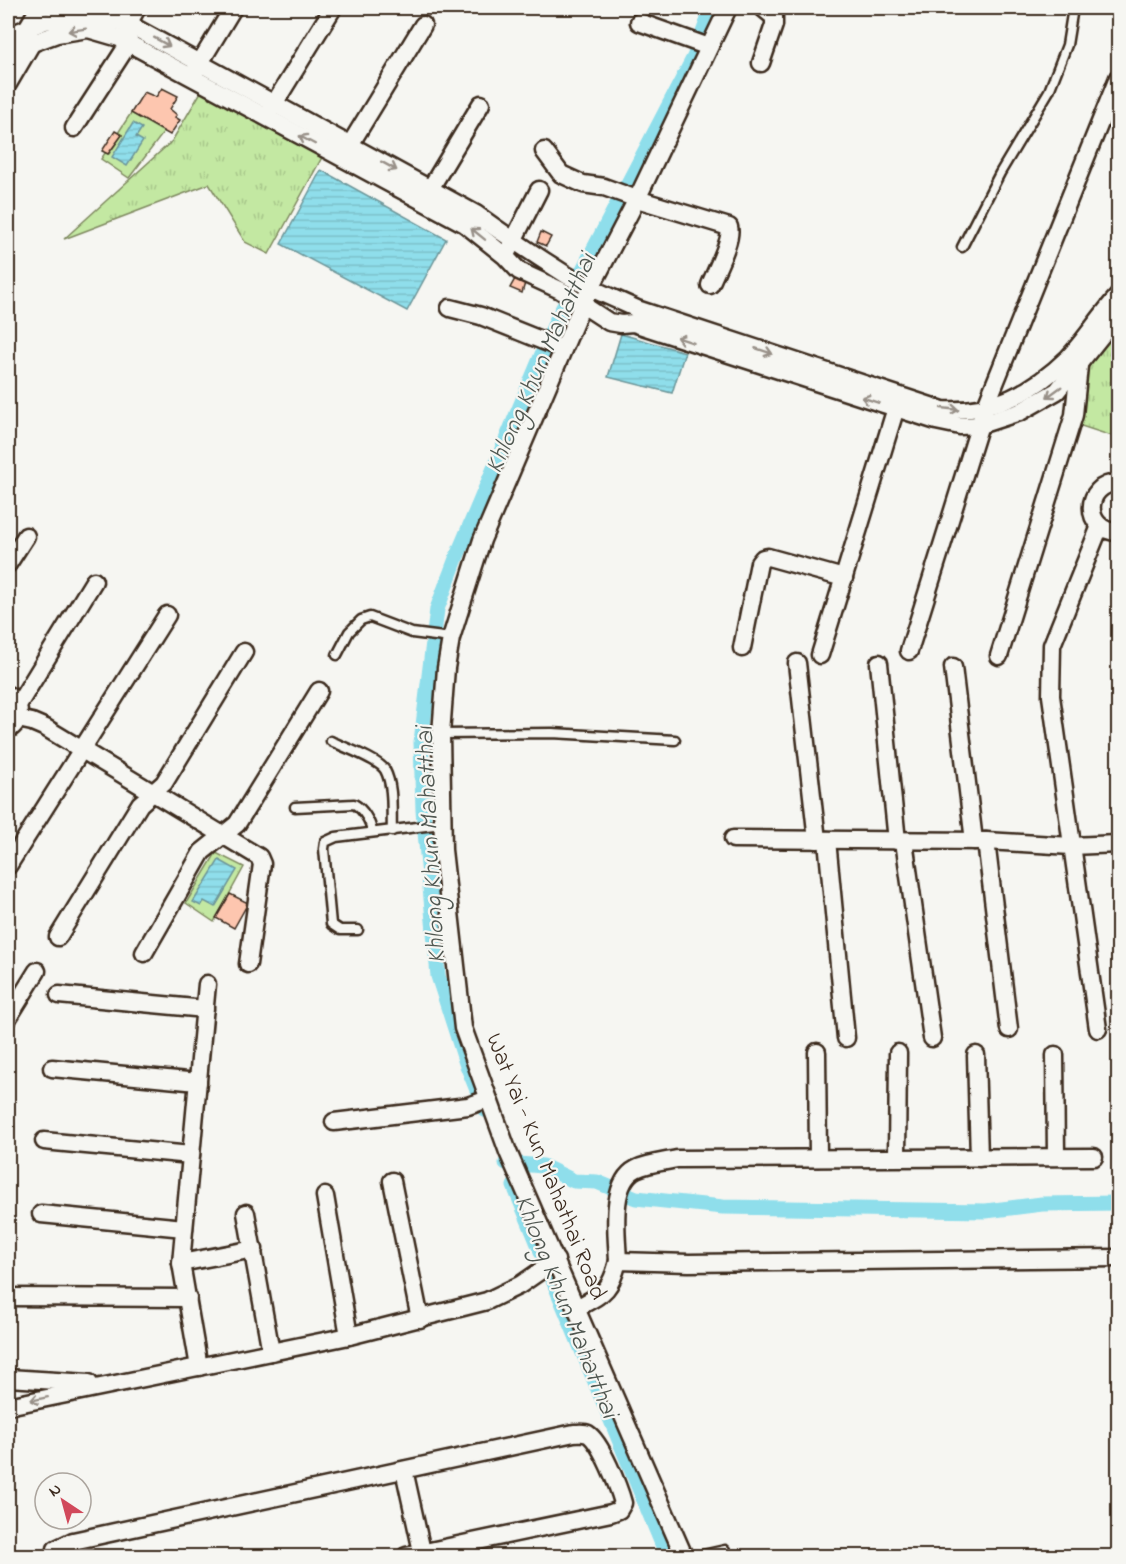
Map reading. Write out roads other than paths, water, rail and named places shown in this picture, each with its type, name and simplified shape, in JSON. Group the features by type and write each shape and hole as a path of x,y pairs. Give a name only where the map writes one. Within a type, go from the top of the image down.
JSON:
{"street":[{"path":"8,84 30,35 39,8"},
{"path":"74,128 129,44 128,24 137,8"},
{"path":"195,70 233,8"},
{"path":"270,111 333,8"},
{"name":"Wat Yai - Kun Mahathai Road","path":"684,1557 552,1262 508,1152 480,1102 463,1028 437,825 446,637 557,347 583,303 706,46 728,8"},
{"path":"761,63 774,25 774,17 763,8"},
{"path":"8,52 45,21 87,15 128,24 195,70 270,111 426,195 476,214 513,241 548,261 563,282 595,314 609,322 621,324 635,316"},
{"path":"639,22 706,46"},
{"path":"346,152 423,25"},
{"path":"8,36 57,34 88,29 119,38 195,70"},
{"path":"909,651 985,408 1119,78"},
{"path":"426,195 481,104"},
{"path":"544,152 561,174 583,184 604,186 729,228 728,242 710,285"},
{"path":"505,256 539,190"},
{"path":"426,195 505,256 519,271 532,279 591,287 635,316 898,402 943,410 965,411 985,408 1014,398 1074,361 1119,315"},
{"path":"898,402 936,421 960,426 980,425 1020,412 1057,391 1074,361 1119,296"},
{"path":"450,308 481,316 557,347"},
{"path":"999,656 1074,415 1074,361"},
{"path":"820,655 898,402"},
{"path":"1118,482 1108,484 1095,495 1092,512 1100,526 1107,531 1119,532"},
{"path":"1098,1029 1051,696 1052,645 1100,526"},
{"path":"8,564 26,536"},
{"path":"742,648 759,563 763,558 768,557 844,578"},
{"path":"94,580 13,712 46,728 259,857 262,864 248,964"},
{"path":"8,866 167,615"},
{"path":"58,937 140,804 164,783 244,652"},
{"path":"797,663 822,840 846,1038"},
{"path":"879,663 901,841 932,1038"},
{"path":"953,667 1010,1029"},
{"path":"144,953 202,852 237,824 319,691"},
{"path":"733,839 980,841 1071,846 1119,844"},
{"path":"8,1018 37,971"},
{"path":"199,1367 181,1263 207,984"},
{"path":"59,995 205,1009"},
{"path":"816,1052 818,1158"},
{"path":"897,1157 898,1053"},
{"path":"976,1055 979,1158"},
{"path":"1055,1055 1056,1156"},
{"path":"52,1068 198,1082"},
{"path":"334,1122 480,1102"},
{"path":"44,1141 191,1155"},
{"path":"575,1309 608,1289 613,1281 618,1261 617,1205 623,1180 636,1169 677,1159 1094,1157"},
{"path":"393,1182 420,1318"},
{"path":"325,1196 350,1336"},
{"path":"246,1213 271,1352"},
{"path":"42,1214 184,1228"},
{"path":"181,1263 254,1249"},
{"path":"618,1261 701,1263 1119,1258"},
{"path":"8,1406 350,1336 487,1301 520,1285 552,1262"},
{"path":"8,1297 188,1298"},
{"path":"8,1378 111,1384"},
{"path":"55,1557 56,1549 73,1541 574,1433 590,1435 600,1449 623,1503 619,1510 610,1513 406,1557"},
{"path":"404,1470 423,1555"}],"lane":[{"path":"962,247 1000,173 1049,91 1066,45 1073,8"},
{"path":"337,655 349,632 361,620 370,617 412,633 446,637"},
{"path":"441,734 552,733 675,740"},
{"path":"331,741 373,761 384,769 390,788 392,831"},
{"path":"295,807 354,804 372,825 372,832"},
{"path":"358,930 340,930 331,924 325,842 330,838 437,825"},
{"path":"698,1557 725,1550"}],"water":[{"path":"133,123 142,128 136,137 143,141 127,166 112,157"},
{"path":"321,170 446,239 407,311 281,244"},
{"path":"621,334 685,352 672,393 608,377"},
{"path":"219,860 237,870 215,907 204,901 201,906 193,902"}],"waterway":[{"name":"Khlong Khun Mahatthai","path":"485,1110 466,1063 438,976 423,810 421,742 437,609 556,321 694,57 712,8"},
{"path":"506,1163 543,1166 574,1181 597,1182 636,1198 723,1207 986,1211 1042,1204 1118,1203"},
{"name":"Khlong Khun Mahatthai","path":"514,1186 667,1556"}]}
